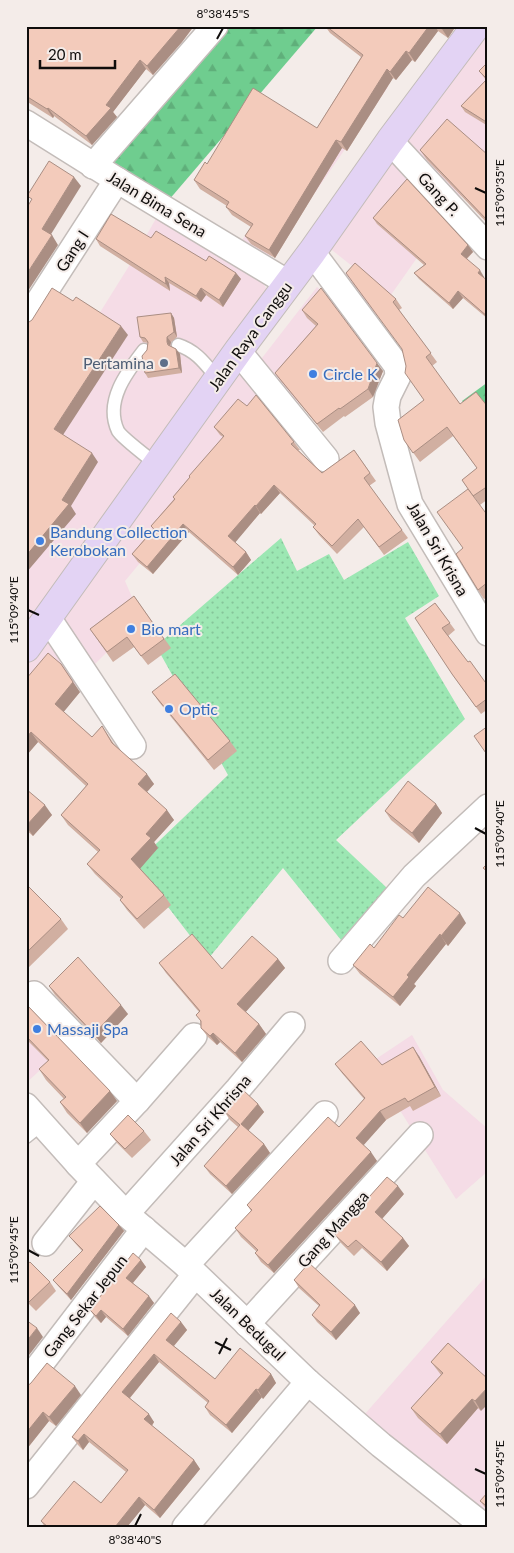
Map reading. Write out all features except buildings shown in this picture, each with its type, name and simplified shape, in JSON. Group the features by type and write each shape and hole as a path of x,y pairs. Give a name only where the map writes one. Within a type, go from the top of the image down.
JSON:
{"main road":[{"name":"Jalan Raya Canggu","path":"26,648 238,350 312,252 390,141 476,26"}],"street":[{"path":"93,166 215,26"},
{"name":"Jalan Bima Sena","path":"26,123 93,166 288,283"},
{"name":"Gang P.","path":"390,141 488,247"},
{"name":"Gang I","path":"26,322 117,180"},
{"name":"Jalan Sri Krisna","path":"312,252 397,366 398,376 388,396 386,407 388,423 410,504 488,633"},
{"path":"238,350 326,459"},
{"path":"48,618 133,746"},
{"path":"341,961 414,876 488,807"},
{"path":"34,994 137,1101"},
{"name":"Jalan Sri Khrisna","path":"135,1222 238,1089 292,1025"},
{"path":"45,1243 86,1173 137,1101 194,1036"},
{"name":"Jalan Bedugul","path":"26,1106 34,1130 86,1173 135,1222 191,1270 308,1382 381,1445 485,1527"},
{"path":"26,1486 191,1270 324,1114"},
{"name":"Gang Mangga","path":"247,1324 420,1135"},
{"name":"Gang Sekar Jepun","path":"26,1383 135,1222"},
{"path":"185,1527 308,1382"}],"lane":[{"path":"178,346 196,353 218,379"},
{"path":"144,350 125,374 116,393 113,412 118,432 156,464"}],"shaded area":[{"path":"488,26 488,157 362,336 333,364 283,423 270,406 125,581 141,618 83,676 26,745 26,429 129,266 162,208 234,252 360,64 388,87 258,275 271,296 233,343 251,372 317,287 328,295 352,266 312,234"},
{"path":"26,990 72,1041 26,1083"},
{"path":"412,1035 443,1090 488,1129 488,1171 456,1199 370,1063"},
{"path":"488,1274 488,1527 357,1423"}],"green space":[{"path":"221,26 318,26 162,208 86,159"},
{"path":"488,382 488,439 462,401"},
{"path":"281,538 297,571 329,554 344,580 408,542 439,596 405,618 465,719 336,840 387,888 341,940 283,868 208,959 135,864 228,775 156,646"}],"place":[{"name":"Pertamina","path":"164,363"},
{"name":"Circle K","path":"313,374"},
{"name":"Bandung Collection Kerobokan","path":"40,541"},
{"name":"Bio mart","path":"131,629"},
{"name":"Optic","path":"169,709"},
{"name":"Massaji Spa","path":"37,1029"}]}
